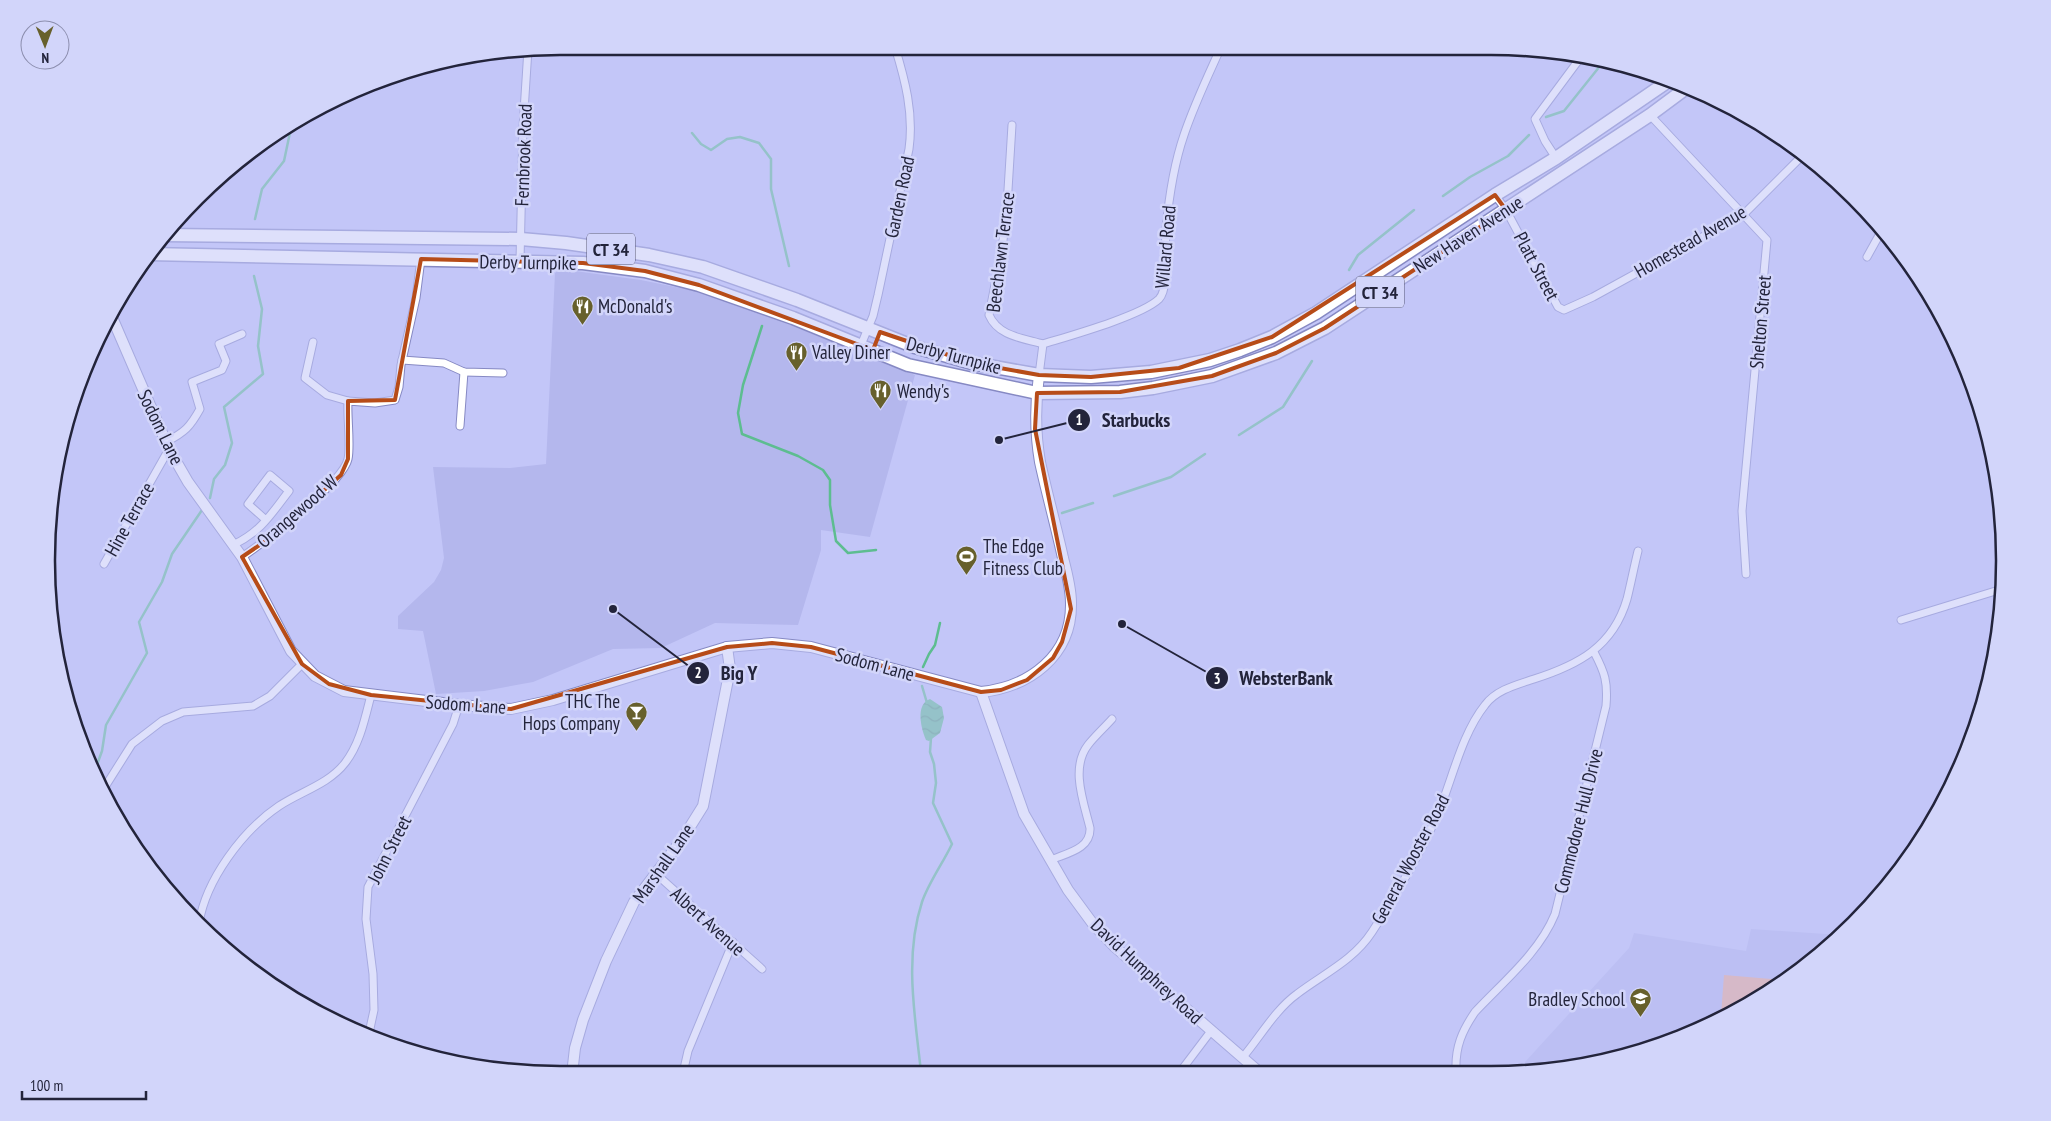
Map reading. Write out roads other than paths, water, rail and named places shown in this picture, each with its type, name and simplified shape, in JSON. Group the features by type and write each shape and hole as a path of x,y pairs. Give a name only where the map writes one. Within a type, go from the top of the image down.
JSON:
{"highway":[{"name":"New Haven Avenue","path":"1039,375 1092,377 1151,372 1210,360 1272,337 1316,313 1495,195 1556,158 1662,85"},
{"name":"New Haven Avenue","path":"1037,393 1112,393 1154,388 1212,376 1276,353 1326,328 1650,115 1681,92"},
{"name":"Derby Turnpike","path":"173,235 546,241 650,255 703,267 868,327 915,347 972,363 1039,375"},
{"path":"545,262 546,241"},
{"name":"Derby Turnpike","path":"158,254 583,263 638,270 700,285 793,318 908,365 1037,393"},
{"path":"867,347 880,332"}],"street":[{"name":"Garden Road","path":"867,347 868,327 878,295 911,137 909,104 897,55"},
{"name":"Willard Road","path":"1043,344 1129,315 1150,306 1161,297 1165,284 1165,230 1176,165 1184,135 1218,55"},
{"name":"Fernbrook Road","path":"520,261 523,127 528,56"},
{"path":"1556,158 1545,142 1535,118 1577,63"},
{"name":"Shelton Street","path":"1650,115 1767,240 1742,511 1746,574"},
{"name":"Beechlawn Terrace","path":"1012,126 1005,223 989,315 994,325 1002,332 1043,344"},
{"name":"Homestead Avenue","path":"1564,310 1592,297 1744,214 1799,159"},
{"name":"Platt Street","path":"1495,195 1506,210 1558,307 1564,310"},
{"path":"1867,257 1879,236"},
{"path":"313,342 305,378 327,395 348,402 375,403 395,400 416,298 421,259"},
{"name":"Sodom Lane","path":"115,323 168,445 188,482 242,558 291,651 302,664 315,676 344,691 459,705 511,709 553,700 727,647 772,643 811,647 981,692 1001,690 1027,680 1053,658 1058,650 1069,621 1072,602 1035,429 1039,375"},
{"path":"168,445 192,425 200,409 192,382 222,370 226,361 219,344 242,334"},
{"path":"1039,375 1043,344"},
{"path":"402,360 444,363 464,372 503,373"},
{"path":"460,426 464,372"},
{"name":"Orangewood W","path":"242,558 273,536 341,475 348,459 348,402"},
{"name":"Hine Terrace","path":"104,564 168,445"},
{"path":"233,545 252,535 266,520 289,491 270,475 248,504 266,520"},
{"path":"1594,652 1612,630 1626,601 1638,551"},
{"path":"1901,620 1995,591"},
{"name":"Marshall Lane","path":"573,1066 575,1048 583,1020 606,961 634,902 682,838 703,806 730,669 727,647"},
{"name":"General Wooster Road","path":"1243,1057 1285,1004 1296,994 1357,952 1368,938 1402,882 1436,817 1474,719 1486,703 1511,686 1560,671 1594,652"},
{"name":"Commodore Hull Drive","path":"1456,1066 1458,1045 1466,1025 1475,1012 1536,947 1555,914 1606,706 1608,684 1604,670 1594,652"},
{"path":"107,784 132,744 162,721 176,714 242,708 259,703 274,692 302,664"},
{"name":"David Humphrey Road","path":"981,692 1024,814 1068,890 1104,936 1253,1066"},
{"path":"201,915 208,891 229,855 239,842 279,805 325,780 347,761 357,742 371,695"},
{"name":"John Street","path":"370,1029 374,1010 373,974 366,919 368,887 453,724 459,705"},
{"path":"1052,860 1083,846 1090,837 1090,828 1079,775 1080,761 1087,745 1112,719"},
{"name":"Albert Avenue","path":"655,873 762,969"},
{"path":"685,1066 688,1051 733,942"},
{"path":"1185,1066 1211,1031"}],"water":[{"path":"930,699 942,707 944,718 940,733 929,741 926,740 924,735 920,717 922,706"}],"waterway":[{"path":"1546,117 1564,111 1599,67"},
{"path":"692,133 701,144 711,150 727,139 740,137 759,143 771,159 771,189 789,266"},
{"path":"255,219 262,189 284,161 290,134"},
{"path":"1443,196 1470,177 1508,156 1529,135"},
{"path":"1349,270 1358,255 1414,210"},
{"path":"210,498 214,479 225,465 232,443 224,407 263,374 258,346 262,309 254,276"},
{"path":"762,326 743,385 738,413 742,434 798,456 823,470 830,480 830,505 836,541 848,553 876,550"},
{"path":"1239,435 1283,407 1312,361"},
{"path":"1114,496 1171,477 1205,454"},
{"path":"1062,513 1093,503"},
{"path":"97,764 102,751 106,725 147,653 139,622 162,582 172,554 202,510"},
{"path":"923,667 935,645 940,623"},
{"path":"922,686 927,703"},
{"path":"920,1066 914,1008 913,944 922,902 928,887 952,844 933,803 936,783 934,764 930,752 931,738"}],"place":[{"name":"McDonald's","path":"582,325"},
{"name":"Valley Diner","path":"796,371"},
{"name":"Wendy's","path":"881,410"},
{"name":"Starbucks","path":"999,440"},
{"name":"The Edge Fitness Club","path":"967,576"},
{"name":"Big Y","path":"613,609"},
{"name":"WebsterBank","path":"1122,624"},
{"name":"THC The Hops Company","path":"636,731"},
{"name":"Bradley School","path":"1641,1018"}]}
